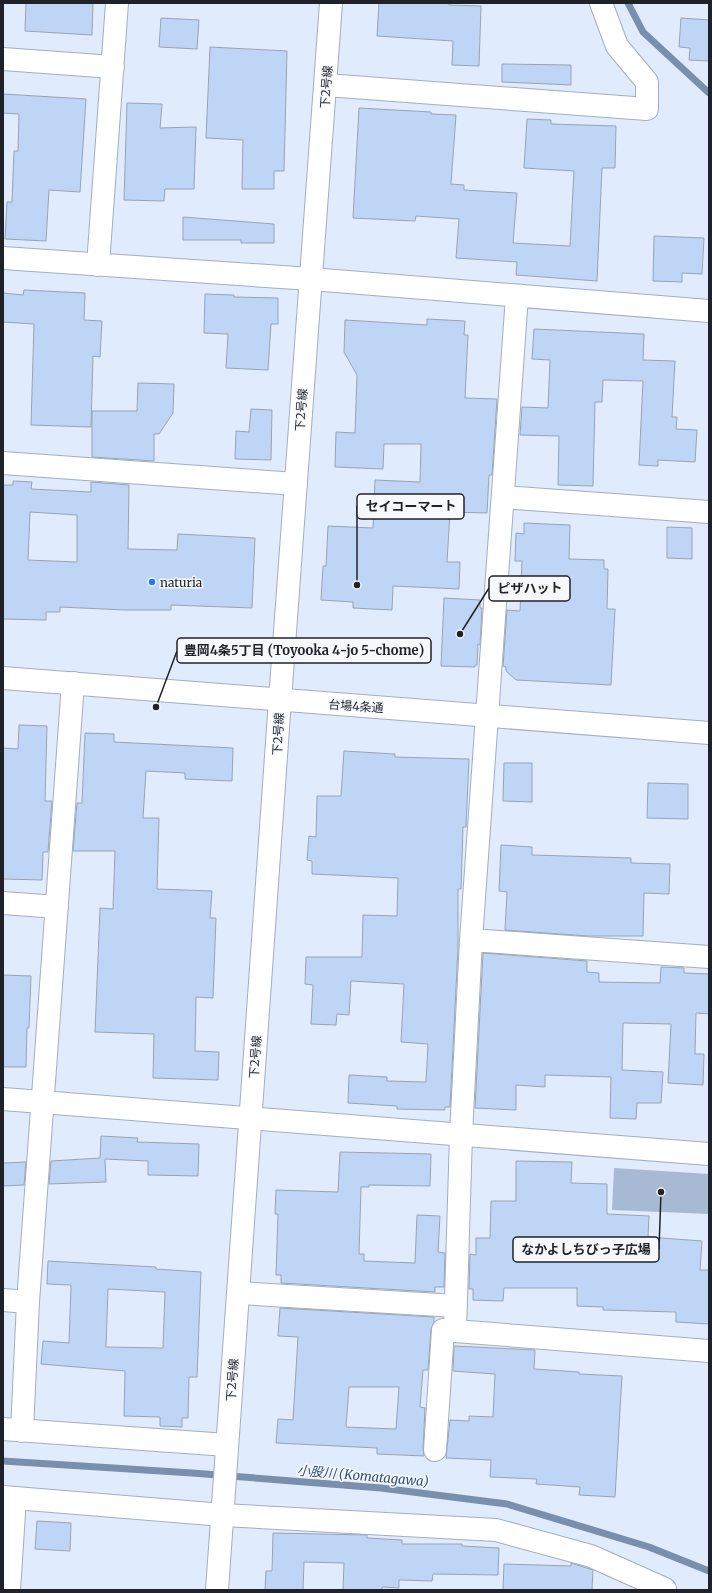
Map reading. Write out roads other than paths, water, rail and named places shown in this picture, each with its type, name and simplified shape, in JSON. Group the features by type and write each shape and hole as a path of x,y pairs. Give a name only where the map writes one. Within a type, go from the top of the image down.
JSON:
{"street":[{"path":"98,265 117,3"},
{"name":"下2号線","path":"223,1506 280,700 332,3"},
{"path":"326,85 647,109 647,82 617,46 602,3"},
{"path":"3,59 113,67"},
{"path":"3,258 311,279 709,311"},
{"path":"455,1331 471,940 517,296"},
{"path":"3,463 296,484"},
{"path":"503,497 709,512"},
{"name":"台場4条通","path":"3,678 709,733"},
{"path":"73,683 28,1302 13,1430 227,1455"},
{"path":"3,903 57,907"},
{"path":"471,940 709,957"},
{"path":"3,1099 709,1154"},
{"path":"238,1293 456,1306"},
{"path":"3,1300 28,1302"},
{"path":"435,1450 443,1330 709,1351"},
{"path":"9,1590 9,1497 223,1506 496,1530 591,1556 665,1589"},
{"path":"217,1590 223,1506"}],"waterway":[{"path":"628,3 643,32 709,93"},
{"name":"小股川 (Komatagawa)","path":"3,1461 192,1473 381,1488 507,1504 649,1547 709,1571"}],"place":[{"name":"naturia","path":"152,582"},
{"name":"セイコーマート","path":"357,585"},
{"name":"ピザハット","path":"460,634"},
{"name":"豊岡4条5丁目 (Toyooka 4-jo 5-chome)","path":"156,707"},
{"name":"なかよしちびっ子広場","path":"661,1192"}]}
